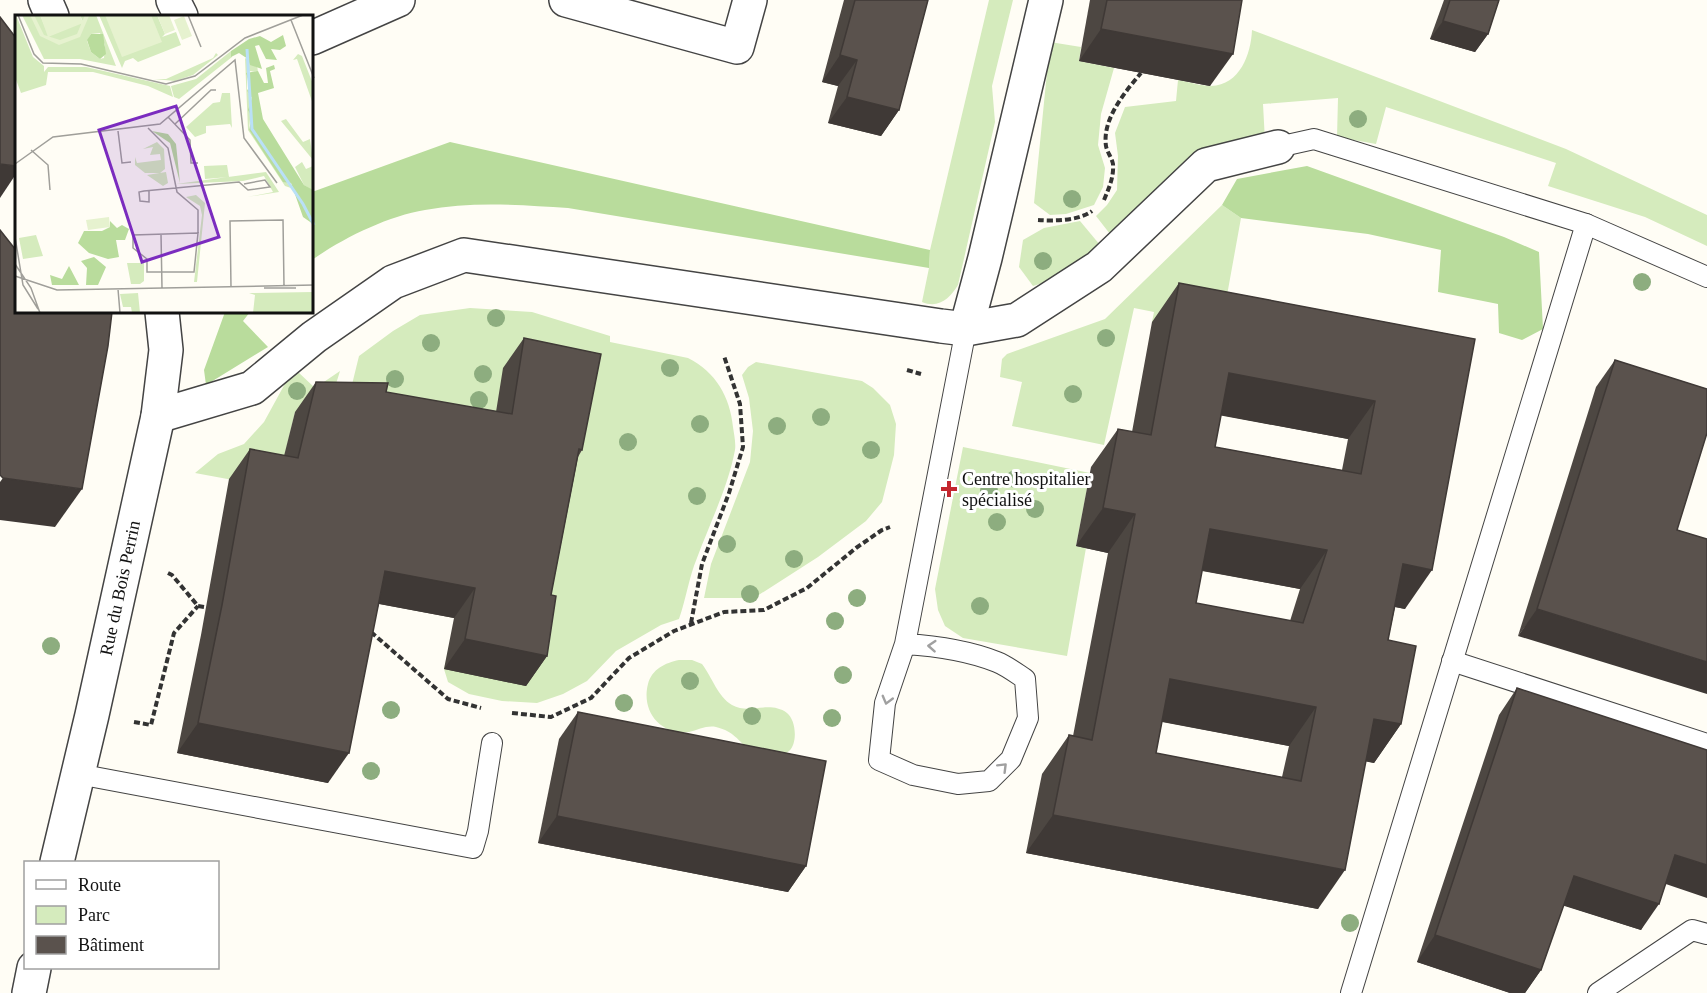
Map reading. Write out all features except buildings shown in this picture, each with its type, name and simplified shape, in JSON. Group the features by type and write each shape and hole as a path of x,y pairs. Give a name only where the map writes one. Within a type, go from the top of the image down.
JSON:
{"street":[{"path":"45,0 52,15"},
{"path":"174,0 181,15"},
{"path":"314,37 398,0"},
{"path":"566,0 736,47 750,0"},
{"path":"966,328 1046,0"},
{"path":"158,416 252,388 314,337 393,282 464,255 966,328 1017,320 1100,267 1206,165 1278,147"},
{"name":"Rue du Bois Perrin","path":"57,861 158,416 166,350 162,314"},
{"path":"29,993 34,969"}],"lane":[{"path":"1278,147 1314,138 1586,224 1707,277"},
{"path":"1351,993 1586,224"},
{"path":"905,644 943,647 965,652 999,662 1025,679 1028,718 1011,759 989,781 958,784 913,775 879,760 885,703 905,644 966,328"},
{"path":"1452,662 1707,744"},
{"path":"78,774 473,848 478,831 492,743"},
{"path":"1598,993 1692,930 1707,934"}],"path":[{"path":"1104,201 1111,184 1113,163 1106,146 1109,124 1119,98 1141,73"},
{"path":"994,219 1050,221 1086,215 1095,208"},
{"path":"691,624 702,564 729,493 743,447 740,404 724,356"},
{"path":"908,370 923,374"},
{"path":"507,713 551,717 591,698 629,658 674,631 724,612 764,610 807,588 856,548 882,530 894,526"},
{"path":"126,563 172,574 198,606 218,609"},
{"path":"92,715 151,725 174,633 198,606"},
{"path":"367,629 448,699 486,709"}],"green space":[{"path":"989,0 1013,0 992,86 995,122 958,285 943,301 928,304 922,302 930,250"},
{"path":"1252,30 1566,149 1707,215 1707,246 1645,217 1548,186 1556,163 1386,107 1376,144 1337,137 1338,98 1263,104 1265,141 1110,234 1096,216 1117,190 1118,156 1115,133 1125,107 1176,101 1178,80 1211,86 1230,80 1242,67 1246,58"},
{"path":"1050,42 1081,47 1079,61 1114,68 1101,114 1098,145 1105,168 1103,187 1094,205 1066,214 1050,215 1034,203"},
{"path":"450,142 930,250 929,268 568,208 497,204 443,207 396,217 352,236 314,259 314,191"},
{"path":"1307,166 1504,237 1539,252 1543,329 1522,340 1499,333 1498,304 1438,292 1441,250 1368,234 1241,218 1222,205 1237,179"},
{"path":"1222,205 1241,218 1220,334 1152,322 1154,312 1134,308 1104,445 1012,426 1022,382 1000,377 1002,359 1007,354 1105,319"},
{"path":"1080,221 1100,245 1075,273 1033,286 1019,267 1023,240 1044,228"},
{"path":"470,308 532,312 610,336 610,342 688,358 706,370 720,386 731,416 735,444 732,464 694,565 679,619 661,625 616,651 587,681 563,694 537,703 502,701 469,694 448,682 444,669 483,490 345,413 359,356 420,315"},
{"path":"224,314 248,314 243,321 268,347 206,385 204,370"},
{"path":"756,362 862,381 873,388 890,405 896,424 894,455 882,502 866,521 818,557 754,598 704,598 711,564 750,462 753,431 749,398 742,375"},
{"path":"297,371 315,388 340,371 327,413 295,412 277,488 195,473 218,454 244,444 264,422 287,380"},
{"path":"963,447 1090,473 1076,546 1086,548 1067,656 963,638 945,626 938,610 935,589"},
{"path":"679,660 692,660 702,664 719,692 732,705 746,709 766,707 780,709 787,713 795,732 794,743 789,751 777,758 753,752 732,734 716,727 679,732 661,725 650,712 647,703 648,684 653,674 660,668"}],"place":[{"name":"Centre hospitalier spécialisé","path":"949,489"}]}
